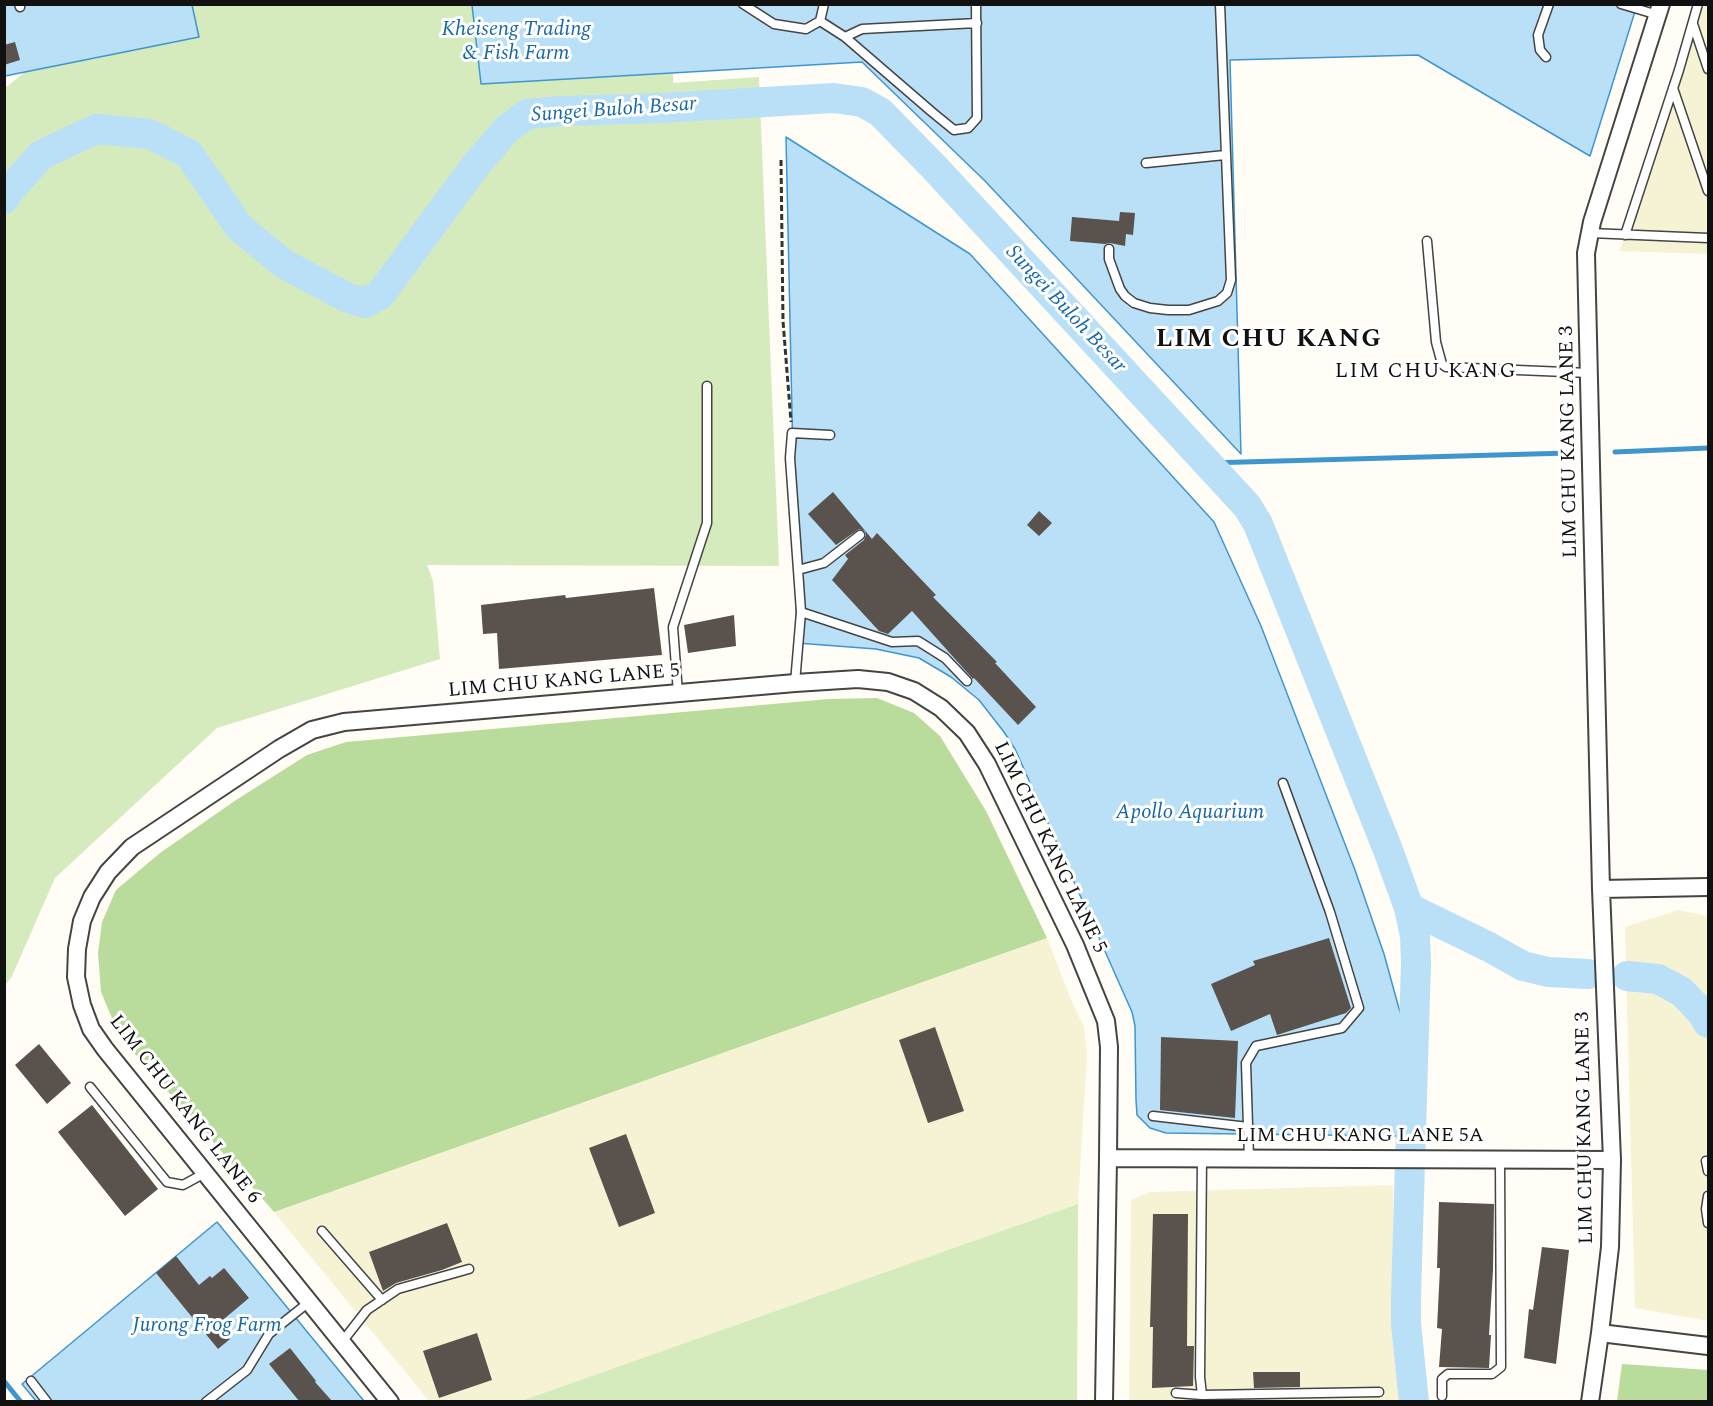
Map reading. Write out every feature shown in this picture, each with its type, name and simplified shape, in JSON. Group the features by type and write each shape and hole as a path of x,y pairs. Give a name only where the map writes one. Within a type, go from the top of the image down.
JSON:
{"street":[{"name":"LIM CHU KANG LANE 3","path":"1590,1401 1610,1247 1612,1160 1601,889 1586,253 1592,222 1659,10"},
{"name":"LIM CHU KANG LANE 5","path":"312,730 344,722 858,679 888,682 914,691 941,708 967,733 987,764 1075,945 1106,1021 1108,1158 1104,1401"},
{"name":"LIM CHU KANG LANE 6","path":"312,730 279,749 132,847 108,872 92,897 82,921 77,949 76,976 82,1005 91,1029 105,1049 390,1401"},
{"path":"1601,889 1708,887"},
{"name":"LIM CHU KANG LANE 5A","path":"1108,1158 1612,1160"},
{"path":"1600,1333 1708,1346"}],"lane":[{"path":"743,4 774,24 807,28 820,21 824,4"},
{"path":"820,21 845,37 954,130 968,128 977,118 976,4"},
{"path":"1109,249 1109,259 1120,289 1125,297 1134,303 1150,308 1189,310 1218,301 1227,293 1231,280 1220,4"},
{"path":"1546,57 1540,50 1538,35 1549,4"},
{"path":"1621,4 1659,10"},
{"path":"1625,235 1698,4"},
{"path":"845,37 862,29 977,23"},
{"path":"1693,23 1708,69"},
{"path":"1673,88 1708,191"},
{"path":"1146,163 1226,155"},
{"path":"1590,233 1708,238"},
{"path":"1427,241 1436,342 1442,364 1446,367 1589,373"},
{"path":"678,693 673,627 707,523 707,386"},
{"path":"795,683 801,612 789,458 792,433 830,435"},
{"path":"798,570 824,563 860,534"},
{"path":"801,612 892,642 918,641 945,658 967,681"},
{"path":"1250,1158 1246,1063 1256,1046 1342,1028 1359,1008 1330,912 1283,783"},
{"path":"90,1087 167,1182 183,1185 205,1173"},
{"path":"1153,1116 1248,1127"},
{"path":"1202,1158 1200,1377 1202,1395"},
{"path":"1442,1396 1442,1379 1448,1374 1492,1374 1501,1367 1500,1159"},
{"path":"1706,1161 1708,1171"},
{"path":"1708,1196 1706,1209 1708,1223"},
{"path":"322,1231 382,1300"},
{"path":"342,1342 368,1310 398,1289 469,1269"},
{"path":"206,1401 246,1370 269,1334 309,1302"},
{"path":"31,1381 47,1401"},
{"path":"1176,1393 1202,1395 1379,1392"}],"path":[{"path":"781,160 783,321 792,433"}],"shaded area":[{"path":"1696,5 1708,5 1708,254 1620,251"},
{"path":"1678,910 1708,916 1708,1321 1635,1308 1625,927"},
{"path":"1047,938 1084,1027 1087,1055 1078,1204 521,1401 429,1401 274,1212"},
{"path":"1393,1185 1395,1362 1400,1401 1129,1402 1131,1200 1150,1192"}],"green space":[{"path":"192,5 673,5 673,83 759,77 779,566 427,565 433,581 440,659 217,728 55,878 12,976 5,986 5,88 25,72 198,37"},
{"path":"877,698 914,713 940,736 986,811 1047,938 274,1212 145,1067 117,1030 101,992 98,953 102,922 116,890 160,853 236,800 307,755 346,742 829,699"},
{"path":"1078,1204 1077,1401 521,1401"},
{"path":"1622,1364 1708,1370 1708,1401 1617,1401"}],"water":[{"path":"5,5 192,5 199,37 5,76"},
{"name":"Kheiseng Trading & Fish Farm","path":"472,5 1637,5 1590,156 1418,55 1230,60 1241,454 985,181 862,62 481,84"},
{"name":"Apollo Aquarium","path":"786,137 970,254 1214,522 1261,626 1355,870 1384,954 1403,1023 1397,1136 1166,1133 1150,1128 1137,1115 1135,1026 1132,1012 1015,749 1004,732 979,700 951,677 919,658 876,649 797,643"},
{"name":"Jurong Frog Farm","path":"217,1222 364,1401 36,1401 22,1384"}],"building":[{"path":"15,42 20,60 4,65 4,45"},
{"path":"1120,212 1135,213 1133,235 1126,234 1125,246 1070,241 1072,217 1119,221"},
{"path":"833,492 872,539 877,533 936,595 933,597 997,662 995,663 1036,707 1018,725 912,611 888,634 879,631 832,580 848,559 845,555 864,540 866,535 865,531 859,529 836,545 808,514"},
{"path":"1039,511 1052,523 1039,536 1027,525"},
{"path":"654,588 662,655 499,669 497,633 483,634 481,605"},
{"path":"734,615 736,646 688,653 684,625"},
{"path":"1329,938 1351,1008 1346,1013 1277,1035 1270,1014 1231,1031 1211,984 1255,965 1253,961"},
{"path":"935,1027 964,1111 928,1123 899,1040"},
{"path":"1161,1037 1238,1041 1235,1118 1160,1110"},
{"path":"39,1044 71,1083 47,1104 15,1065"},
{"path":"92,1105 158,1189 125,1216 58,1132"},
{"path":"626,1134 655,1213 619,1227 589,1148"},
{"path":"1439,1202 1494,1204 1489,1368 1439,1367 1442,1329 1437,1328 1440,1268 1437,1268"},
{"path":"1153,1214 1188,1214 1187,1346 1194,1346 1193,1386 1152,1388 1153,1327 1150,1327"},
{"path":"447,1223 462,1262 396,1283 383,1291 369,1252"},
{"path":"1542,1247 1569,1250 1556,1364 1524,1358 1529,1309 1533,1310"},
{"path":"176,1256 199,1285 224,1268 249,1298 218,1324 230,1339 218,1349 156,1273"},
{"path":"477,1333 492,1380 439,1398 423,1351"},
{"path":"290,1348 332,1401 299,1401 269,1364"},
{"path":"1253,1372 1300,1372 1300,1387 1254,1388"}],"waterway":[{"name":"Sungei Buloh Besar","path":"4,199 41,155 96,129 150,134 189,154 239,227 284,264 348,298 365,303 380,295 476,165 507,129 527,114 834,98 862,102 880,112 934,167 1247,506 1258,524 1388,850 1409,908 1415,936 1406,1297 1406,1324 1414,1402"},
{"path":"1615,452 1708,448"},
{"path":"1207,463 1569,453"},
{"name":"Sungei Buloh Besar","path":"1409,908 1523,966 1548,972 1588,974"},
{"name":"Sungei Buloh Besar","path":"1627,976 1658,979 1682,992 1702,1013 1708,1023"},
{"path":"4,1381 21,1402"}],"district":[{"name":"LIM CHU KANG","path":"1269,341"},
{"name":"LIM CHU KANG","path":"1426,373"}]}
